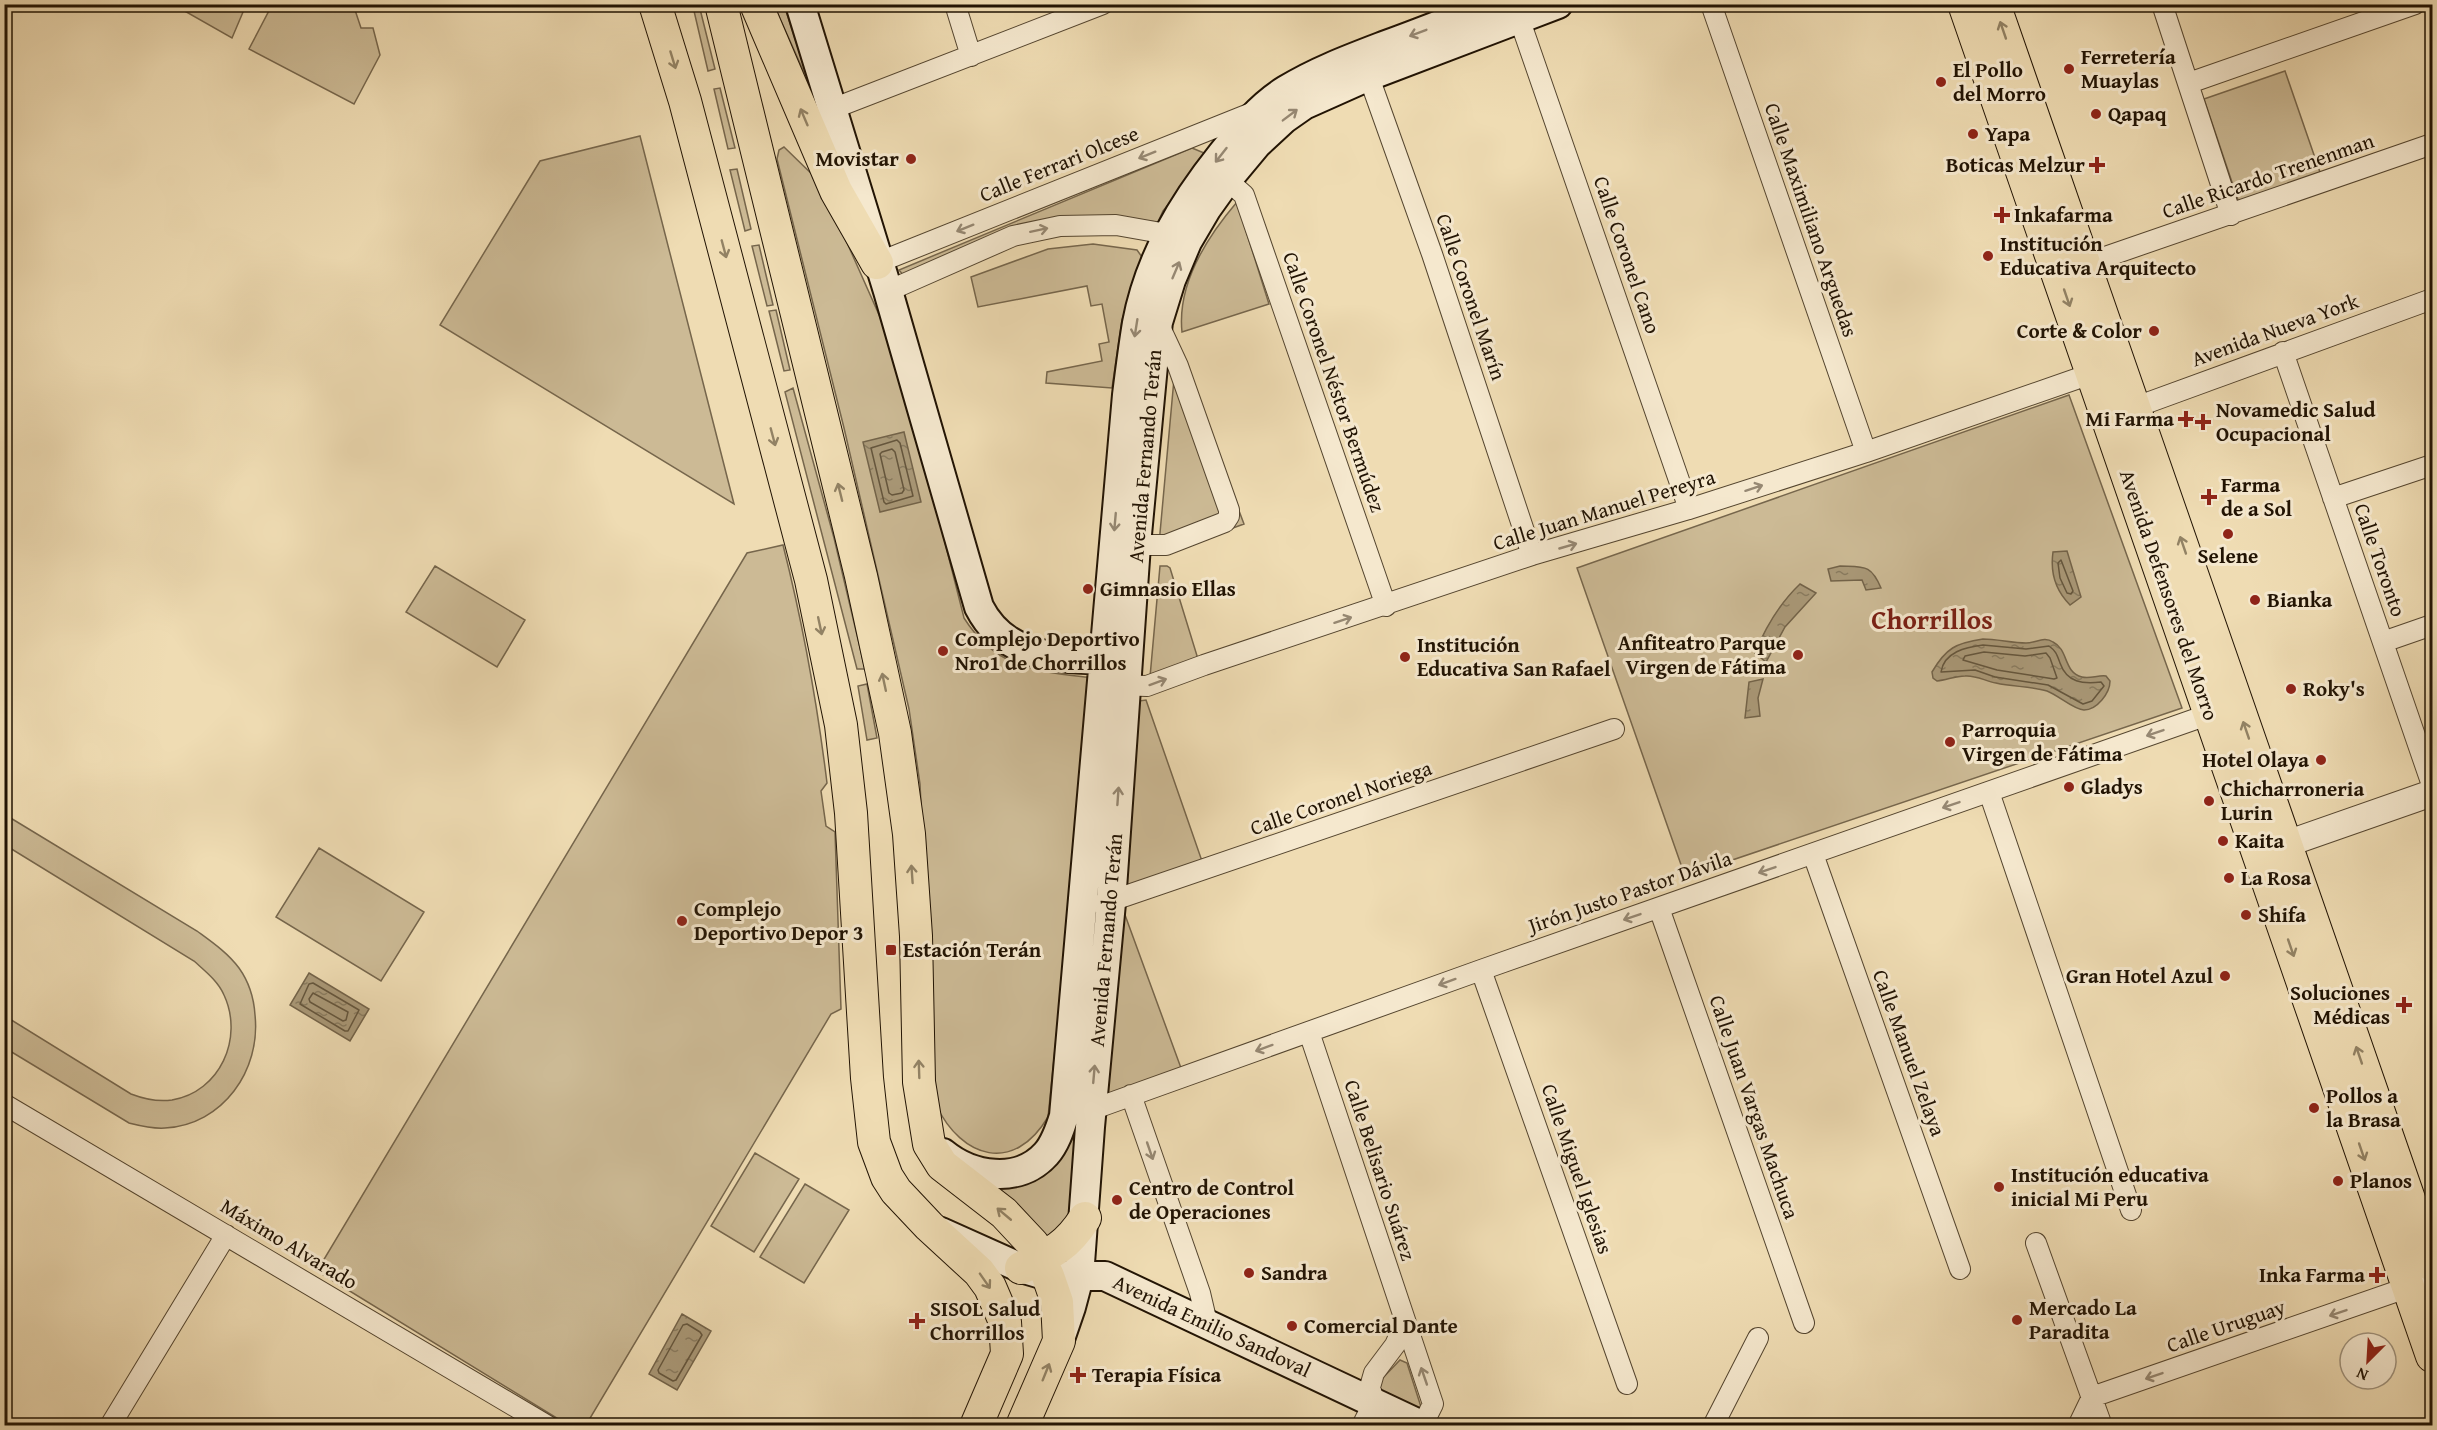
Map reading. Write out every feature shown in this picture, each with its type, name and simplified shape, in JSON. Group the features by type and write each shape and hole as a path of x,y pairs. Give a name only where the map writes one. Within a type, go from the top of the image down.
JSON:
{"main road":[{"path":"655,4 685,101 811,580 841,725 851,813 867,1078 874,1142 887,1177 896,1191 929,1226 979,1272 990,1287 1005,1322 1007,1354 976,1425"},
{"path":"721,4 858,564 896,733 909,834 916,936 919,1082 929,1144 942,1165 1004,1213 1034,1244 1037,1267 1057,1302 1059,1341 1023,1425"},
{"path":"756,4 836,192 882,277"},
{"path":"800,4 965,561 985,618 1004,639 1031,653 1114,673"},
{"name":"Avenida Fernando Terán","path":"926,1127 943,1153 963,1167 984,1173 1007,1174 1028,1167 1046,1155 1078,1109 1111,903 1114,673 1127,395 1137,322 1149,277 1177,238 1207,208 1257,144 1284,119 1365,65 1492,4"},
{"name":"Avenida Fernando Terán","path":"1059,1341 1079,1277 1084,1218 1078,1109 1082,907 1114,673 1136,545 1158,322 1171,280 1177,238 1197,186 1259,110 1289,88 1558,4"},
{"name":"Avenida Defensores del Morro","path":"1964,4 2107,368 2210,714 2421,1283 2433,1356"},
{"name":"Avenida Defensores del Morro","path":"1994,4 2085,264 2107,368"},
{"name":"Avenida Defensores del Morro","path":"2121,412 2286,844 2433,1265"},
{"path":"1037,1267 1070,1240 1084,1218"},
{"name":"Avenida Emilio Sandoval","path":"929,1226 1037,1267 1079,1277 1105,1276 1207,1323 1368,1414 1420,1424"}],"street":[{"path":"956,4 971,56"},
{"path":"832,109 1103,4"},
{"name":"Calle Maximiliano Arguedas","path":"1711,4 1866,452"},
{"path":"2162,4 2231,215"},
{"path":"2188,83 2415,4"},
{"name":"Calle Coronel Cano","path":"1519,18 1689,509"},
{"name":"Calle Coronel Marín","path":"1365,65 1428,244 1532,555"},
{"name":"Calle Ferrari Olcese","path":"882,277 1259,110"},
{"name":"Calle Ricardo Trenenman","path":"2085,264 2433,144"},
{"name":"Calle Coronel Néstor Bermúdez","path":"1227,180 1244,195 1386,606"},
{"path":"882,277 1013,236 1060,226 1116,225 1177,238"},
{"name":"Avenida Nueva York","path":"2121,412 2433,299"},
{"path":"1136,545 1166,544 1225,522 1229,516 1229,510 1182,377 1158,322"},
{"name":"Calle Toronto","path":"2283,352 2433,785"},
{"name":"Calle Juan Manuel Pereyra","path":"1114,673 1148,686 1532,555 1689,509 1866,452 2107,368"},
{"path":"2333,498 2433,465"},
{"path":"2384,642 2433,625"},
{"name":"Jirón Justo Pastor Dávila","path":"1078,1109 1131,1095 2210,714"},
{"name":"Calle Coronel Noriega","path":"1082,907 1111,903 1614,729"},
{"path":"1989,792 2131,1210"},
{"path":"2286,844 2433,793"},
{"name":"Calle Manuel Zelaya","path":"1813,854 1960,1269"},
{"name":"Calle Juan Vargas Machuca","path":"1659,908 1804,1323"},
{"name":"Calle Miguel Iglesias","path":"1481,970 1627,1384"},
{"name":"Calle Belisario Suárez","path":"1309,1032 1433,1404 1420,1424"},
{"path":"1131,1095 1200,1293 1207,1323"},
{"name":"Máximo Alvarado","path":"4,1104 548,1425"},
{"path":"110,1425 226,1235"},
{"path":"2036,1243 2102,1425"},
{"name":"Calle Uruguay","path":"2092,1397 2421,1283"},
{"path":"1368,1414 1370,1387 1374,1373 1395,1346 1405,1323"},
{"path":"1713,1425 1758,1338"},
{"path":"2078,1425 2092,1397"}],"shaded area":[{"path":"353,4 361,28 373,28 380,55 354,104 249,49 272,5"},
{"path":"174,5 246,5 232,38"},
{"path":"774,5 784,5 811,88"},
{"path":"700,9 715,69 708,71 694,11"},
{"path":"2285,71 2322,178 2240,206 2204,99"},
{"path":"720,88 735,148 728,149 714,89"},
{"path":"640,136 734,504 440,325 540,161"},
{"name":"Complejo Deportivo Nro1 de Chorrillos","path":"784,147 820,182 880,317 912,412 964,618 990,648 1020,665 1036,670 1093,678 1048,1117 1034,1135 1020,1147 1004,1152 989,1153 974,1148 960,1138 936,1105 920,784 909,709 844,428 777,159 779,150"},
{"path":"1192,148 1209,155 1163,211 1158,222 1095,217 904,276 899,270"},
{"path":"737,169 751,229 745,231 730,170"},
{"path":"1237,202 1269,304 1182,332 1184,296 1196,262 1215,230"},
{"path":"1093,244 1137,250 1142,257 1122,320 1112,388 1046,383 1047,372 1102,361 1099,344 1109,342 1102,304 1091,306 1087,286 978,307 971,277 1048,249"},
{"path":"759,245 773,305 767,306 752,246"},
{"path":"776,310 790,370 784,371 769,311"},
{"path":"1177,346 1244,524 1158,555"},
{"path":"793,388 834,538 865,669 857,669 785,392"},
{"path":"2069,395 2182,708 1685,876 1577,568"},
{"name":"Complejo Deportivo Depor 3","path":"783,545 809,663 819,723 827,783 821,791 826,826 835,832 841,1009 831,1014 586,1425 568,1425 317,1271 747,553"},
{"path":"435,566 525,620 497,667 406,612"},
{"path":"1160,566 1170,568 1198,659 1150,677"},
{"path":"867,684 877,738 867,740 858,686"},
{"path":"1146,700 1203,864 1121,891 1132,702"},
{"path":"4,814 197,931 225,953 243,973 254,1009 255,1036 252,1055 234,1091 221,1105 204,1117 186,1125 165,1128 151,1128 129,1123 5,1048 5,1016 131,1094 151,1100 167,1101 189,1095 215,1075 229,1045 231,1028 224,995 207,972 194,961 5,845"},
{"path":"319,848 424,912 381,981 276,917"},
{"path":"1121,904 1181,1068 1101,1097"},
{"path":"1081,1126 1072,1226 1047,1249 992,1186 1062,1155"},
{"path":"755,1153 799,1179 754,1252 711,1226"},
{"path":"805,1184 849,1210 804,1283 760,1257"},
{"path":"1400,1360 1407,1363 1422,1410 1378,1391 1377,1384"}],"water":[{"path":"904,432 921,502 880,512 863,442"},
{"path":"2067,551 2081,597 2070,605 2057,587 2052,567 2053,552"},
{"path":"1840,566 1866,568 1874,575 1881,588 1866,590 1862,580 1831,581 1828,569"},
{"path":"1800,584 1816,593 1785,627 1766,662 1755,653 1759,643 1779,608"},
{"path":"1983,639 2026,643 2050,640 2062,650 2069,666 2076,674 2082,677 2106,676 2110,681 2108,691 2098,704 2084,710 2041,689 2002,684 1969,676 1937,681 1933,678 1932,672 1947,652 1966,642"},
{"path":"1763,679 1758,698 1760,716 1745,718 1749,682"},
{"path":"309,973 369,1009 350,1041 290,1005"},
{"path":"682,1314 711,1331 677,1390 649,1374"}],"place":[{"name":"Ferretería Muaylas","path":"2069,69"},
{"name":"El Pollo del Morro","path":"1941,82"},
{"name":"Qapaq","path":"2096,114"},
{"name":"Yapa","path":"1973,134"},
{"name":"Movistar","path":"911,159"},
{"name":"Boticas Melzur","path":"2097,165"},
{"name":"Inkafarma","path":"2002,215"},
{"name":"Institución Educativa Arquitecto","path":"1988,256"},
{"name":"Corte & Color","path":"2154,331"},
{"name":"Mi Farma","path":"2186,419"},
{"name":"Novamedic Salud Ocupacional","path":"2203,422"},
{"name":"Farma de a Sol","path":"2209,497"},
{"name":"Selene","path":"2228,534"},
{"name":"Gimnasio Ellas","path":"1088,589"},
{"name":"Bianka","path":"2255,600"},
{"name":"Complejo Deportivo Nro1 de Chorrillos","path":"943,651"},
{"name":"Anfiteatro Parque Virgen de Fátima","path":"1798,655"},
{"name":"Institución Educativa San Rafael","path":"1405,657"},
{"name":"Roky's","path":"2291,689"},
{"name":"Parroquia Virgen de Fátima","path":"1950,742"},
{"name":"Hotel Olaya","path":"2321,760"},
{"name":"Gladys","path":"2069,787"},
{"name":"Chicharroneria Lurin","path":"2209,801"},
{"name":"Kaita","path":"2223,841"},
{"name":"La Rosa","path":"2229,878"},
{"name":"Shifa","path":"2246,915"},
{"name":"Complejo Deportivo Depor 3","path":"682,921"},
{"name":"Estación Terán","path":"891,950"},
{"name":"Gran Hotel Azul","path":"2225,976"},
{"name":"Soluciones Médicas","path":"2404,1005"},
{"name":"Pollos a la Brasa","path":"2314,1108"},
{"name":"Planos","path":"2338,1181"},
{"name":"Institución educativa inicial Mi Peru","path":"1999,1187"},
{"name":"Centro de Control de Operaciones","path":"1117,1200"},
{"name":"Sandra","path":"1249,1273"},
{"name":"Inka Farma","path":"2377,1275"},
{"name":"Mercado La Paradita","path":"2017,1320"},
{"name":"SISOL Salud Chorrillos","path":"917,1321"},
{"name":"Comercial Dante","path":"1292,1326"},
{"name":"Terapia Física","path":"1078,1375"}],"district":[{"name":"Chorrillos","path":"1932,620"}]}
